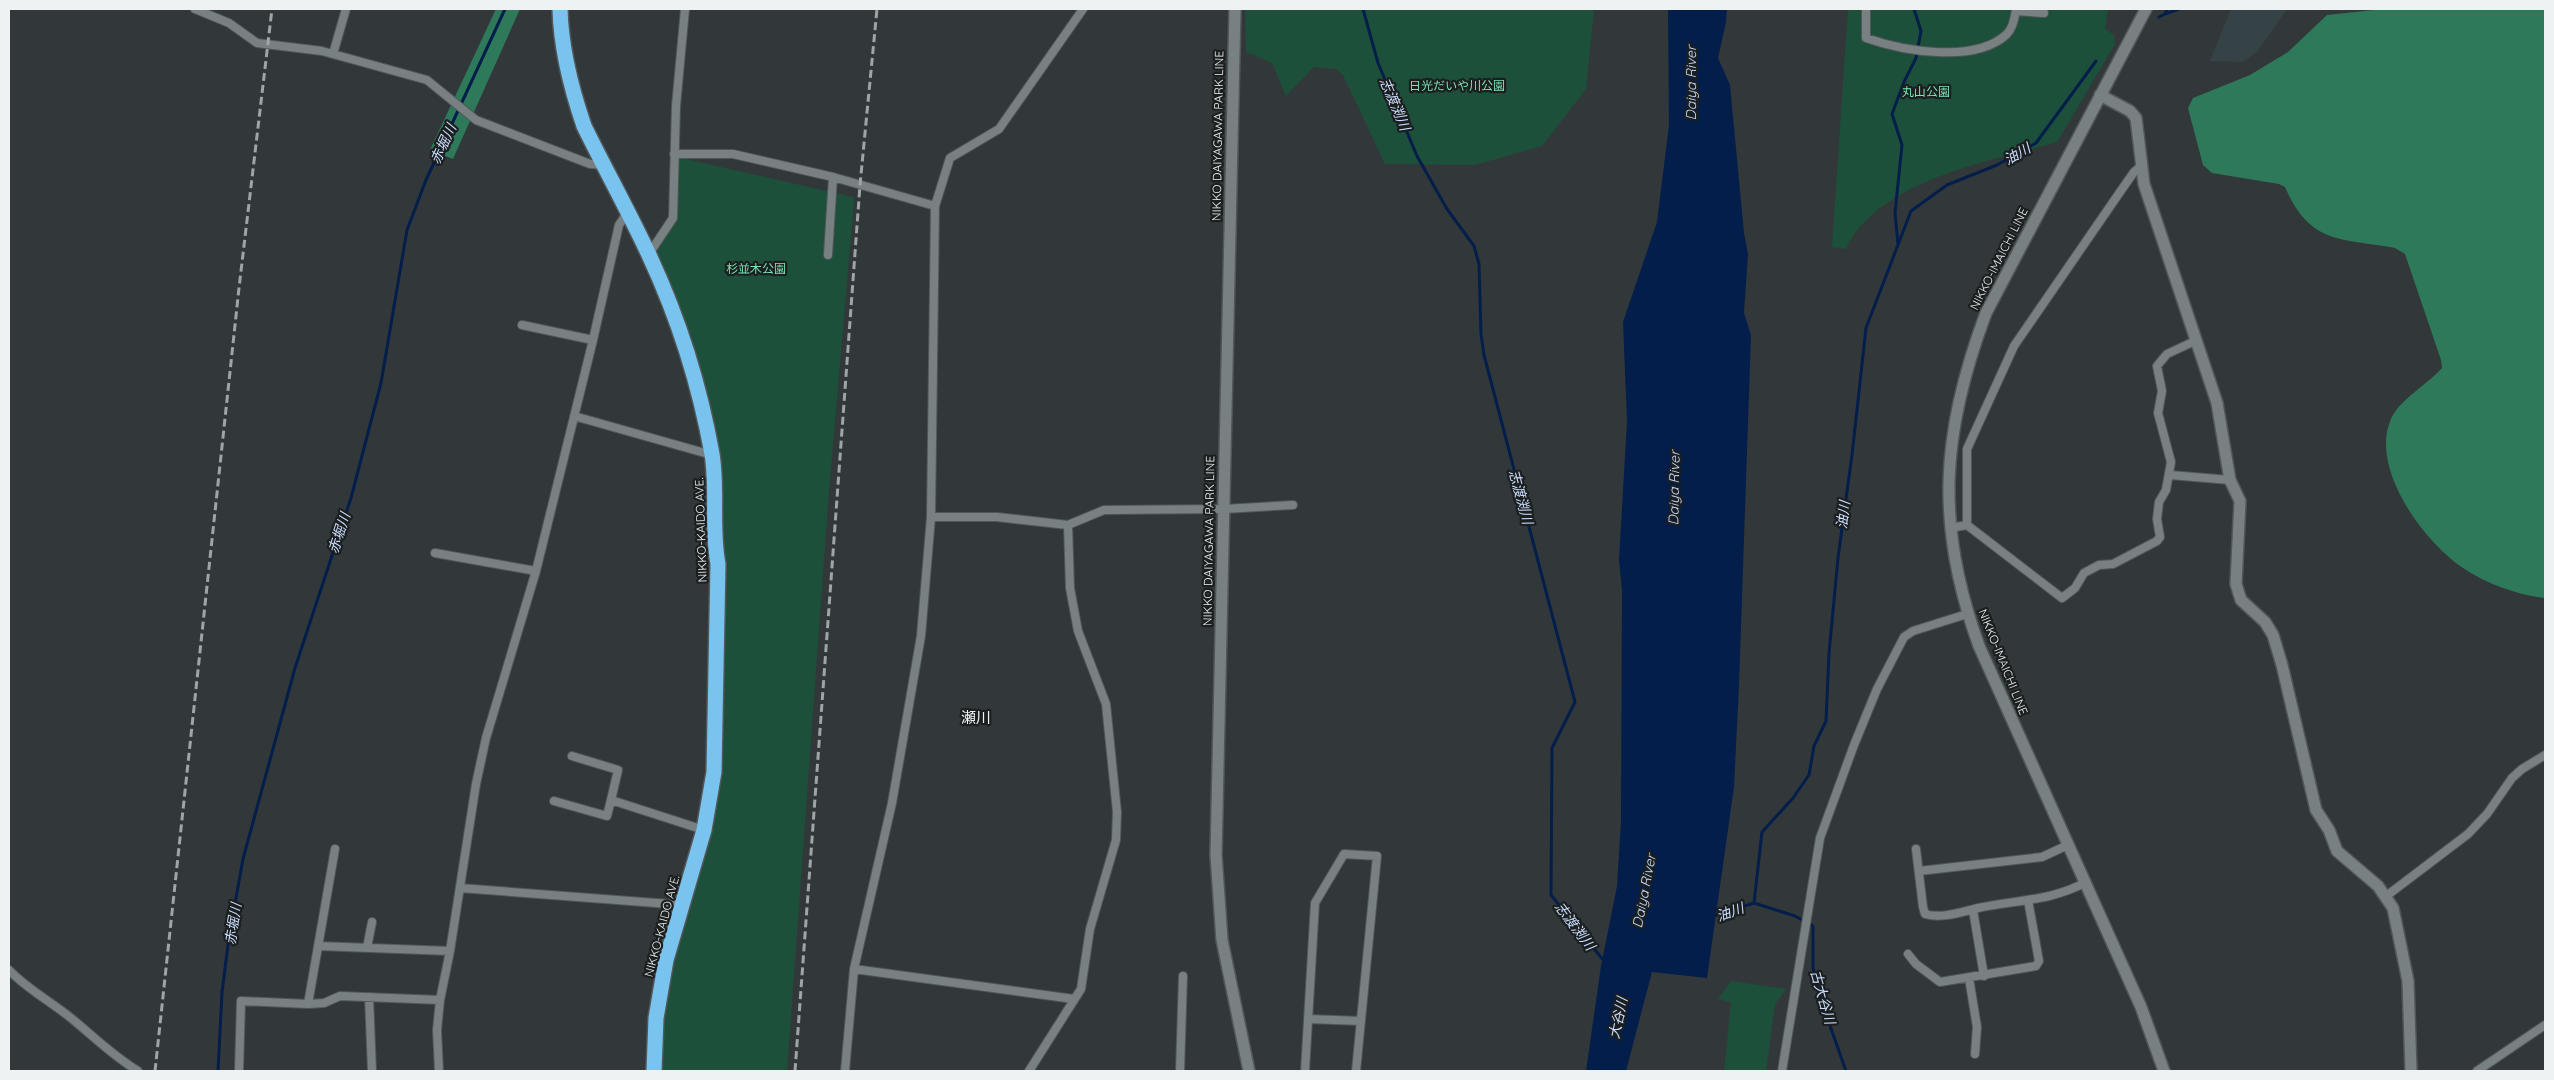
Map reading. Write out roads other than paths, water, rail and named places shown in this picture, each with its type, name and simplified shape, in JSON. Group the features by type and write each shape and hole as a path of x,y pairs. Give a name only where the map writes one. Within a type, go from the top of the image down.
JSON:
{"highway":[{"name":"NIKKO-KAIDO AVE.","path":"560,9 563,46 570,82 584,126 649,254 682,340 703,414 712,455 715,489 715,550 718,564 716,750 704,830 666,960 660,996 654,1071"}],"main road":[{"name":"NIKKO DAIYAGAWA PARK LINE","path":"1235,9 1217,870 1226,962 1249,1071"},
{"name":"NIKKO-IMAICHI LINE","path":"2146,9 1986,313 1972,350 1962,387 1952,436 1949,482 1950,528 1967,614 1994,681 2141,1007 2164,1071"},
{"path":"2100,95 2130,111 2136,118 2141,166 2157,224 2217,403 2230,480 2240,501 2236,584 2241,600 2265,622 2274,636 2316,810 2329,830 2337,851 2378,886 2393,908 2408,981 2411,1071"}],"street":[{"path":"196,9 229,23 257,44 333,54 427,80 476,120 590,164 604,165"},
{"path":"333,54 346,9"},
{"path":"649,254 673,218 674,154 685,9"},
{"path":"844,1071 854,970 892,803 919,646 931,517 935,206 950,158 999,129 1083,9"},
{"path":"1866,9 1866,38 1924,51 1970,50 1992,43 2008,33 2016,10 2044,13"},
{"path":"674,154 733,154 833,177 935,206"},
{"path":"1967,525 1967,449 2014,346 2134,172 2141,166"},
{"path":"828,254 833,177"},
{"path":"439,1071 437,1030 440,1000 450,951 476,784 486,738 536,571 593,340 619,225 627,213"},
{"path":"522,325 593,340"},
{"path":"1950,528 1967,525 2062,598 2075,588 2084,573 2099,565 2113,564 2158,541 2160,537 2157,519 2159,502 2170,475 2171,462 2158,413 2162,391 2157,366 2167,354 2197,340"},
{"path":"574,416 712,455"},
{"path":"2170,475 2230,480"},
{"path":"931,517 998,517 1068,525 1104,510 1224,509 1293,505"},
{"path":"1029,1071 1081,989 1090,929 1116,840 1117,812 1106,704 1078,632 1070,588 1068,525"},
{"path":"435,553 536,571"},
{"path":"1782,1071 1820,838 1854,745 1877,689 1904,637 1913,631 1967,614"},
{"path":"2385,897 2468,834 2488,814 2512,778 2522,769 2545,755"},
{"path":"554,801 607,816 618,770 572,756"},
{"path":"611,800 704,830"},
{"path":"1919,871 2042,857 2068,845"},
{"path":"308,1004 335,850"},
{"path":"1916,850 1925,914 1962,913 2052,896 2086,882"},
{"path":"1306,1071 1316,903 1344,854 1377,856 1356,1071"},
{"path":"460,888 683,905"},
{"path":"1908,954 1916,964 1940,982 2036,966 2039,961 2028,900"},
{"path":"1973,910 1984,976"},
{"path":"368,948 372,922"},
{"path":"318,946 450,951"},
{"path":"9,970 20,981 70,1017 119,1060 138,1071"},
{"path":"854,970 1074,999"},
{"path":"1180,1071 1183,976"},
{"path":"1970,978 1978,1028 1975,1054"},
{"path":"239,1071 241,1001 308,1004 324,1003 340,996 440,1000"},
{"path":"369,997 372,1071"},
{"path":"1308,1019 1361,1021"},
{"path":"2477,1071 2545,1025"}],"water":[{"path":"1668,9 1727,9 1718,58 1730,85 1744,233 1748,254 1744,313 1751,335 1734,787 1707,978 1652,972 1626,1071 1586,1071 1601,966 1617,886 1621,822 1622,590 1619,560 1627,421 1623,322 1657,222 1669,125"}],"waterway":[{"name":"赤堀川","path":"218,1071 222,992 229,937 243,859 295,668 351,498 381,383 407,230 426,180 505,9"},
{"name":"志渡渕川","path":"1363,9 1378,63 1417,156 1447,209 1474,246 1479,264 1481,334 1484,355 1575,702 1552,748 1551,895 1604,961"},
{"path":"1898,244 1895,213 1902,145 1892,114 1904,82 1916,58 1921,31 1914,9"},
{"name":"油川","path":"2159,17 2165,14 2167,9"},
{"path":"2165,14 2179,9"},
{"name":"油川","path":"1754,903 1762,832 1793,798 1809,775 1814,746 1826,721 1829,653 1838,558 1866,328 1911,211 1947,185 1997,165 2036,143 2096,61"},
{"name":"古大谷川","path":"1754,903 1795,916 1813,926 1813,968 1821,1000 1846,1071"},
{"name":"油川","path":"1714,916 1754,903"}],"railway":[{"path":"155,1071 239,288 272,9"},
{"path":"795,1071 860,185 877,9"}],"district":[{"name":"瀬川","path":"976,718"}],"water label":[{"name":"Daiya River","path":"1691,83"},
{"name":"Daiya River","path":"1674,488"},
{"name":"Daiya River","path":"1644,891"},
{"name":"大谷川","path":"1618,1018"}],"park label":[{"name":"日光だいや川公園","path":"1457,86"},
{"name":"丸山公園","path":"1926,92"},
{"name":"杉並木公園","path":"756,269"}]}
